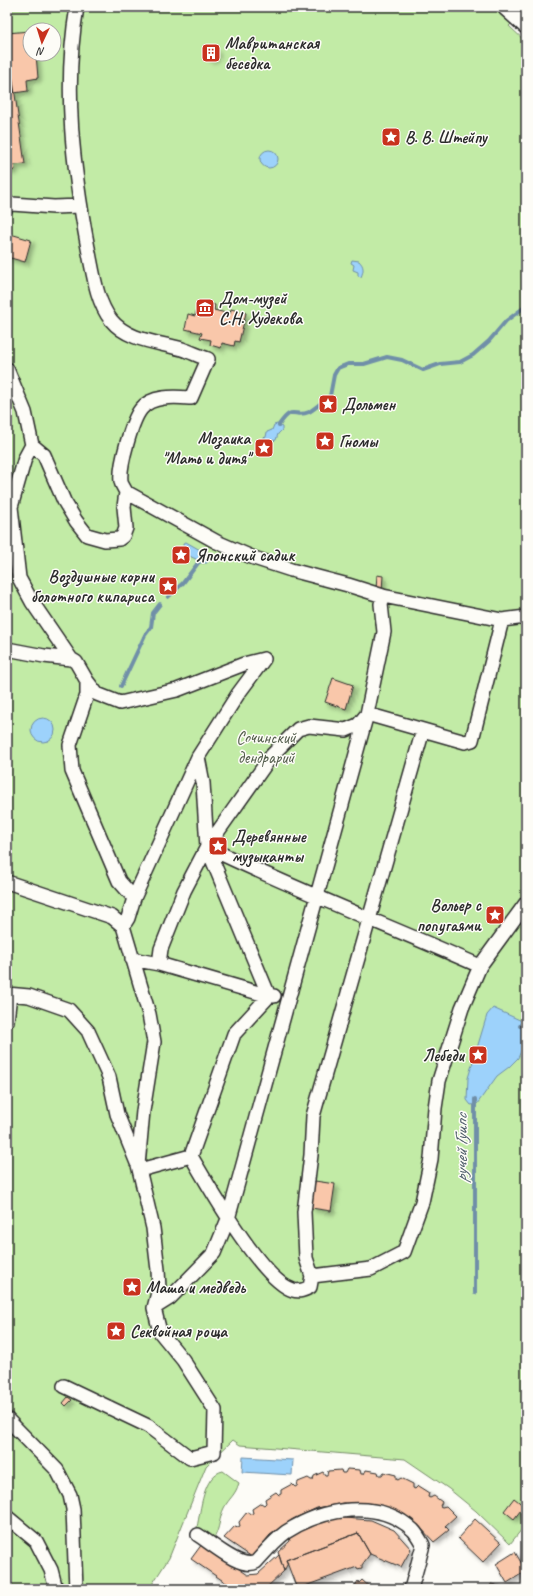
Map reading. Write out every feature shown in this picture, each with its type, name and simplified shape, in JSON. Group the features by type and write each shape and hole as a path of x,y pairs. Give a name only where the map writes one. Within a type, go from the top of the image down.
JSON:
{"main road":[{"path":"506,7 526,25"}],"lane":[{"path":"7,369 25,412 32,445 44,455 64,501 76,521 87,535 105,540 119,540 123,536 126,528 124,507 126,492 121,482 121,467 132,429 141,409 154,400 164,398 191,398 208,359 182,349 134,337 111,320 104,308 94,276 80,206 72,139 72,50 77,7"},
{"path":"7,206 12,204 54,207 80,206"},
{"path":"32,445 25,458 9,510 19,578 32,602 71,659 76,662 87,681 97,694 120,703 177,690 244,664 264,659 238,694 198,757 134,898 128,918 123,926"},
{"path":"126,492 217,542 254,558 291,570 383,596 502,620 526,617"},
{"path":"154,1308 170,1298 214,1252 228,1218 368,714 384,632 381,604 383,596"},
{"path":"368,714 465,742 472,740 502,620"},
{"path":"7,649 44,656 71,659"},
{"path":"87,681 87,695 70,746 72,771 119,881 134,898"},
{"path":"159,964 161,949 184,891 207,847 272,755 298,729 309,726 346,730 358,725 368,714"},
{"path":"191,1156 228,1218 270,1275 292,1290 302,1291 310,1287 312,1276 306,1258 304,1212 311,1155 313,1116 423,730"},
{"path":"198,757 203,783 207,847 270,996"},
{"path":"207,847 273,879 369,918 480,966"},
{"path":"7,882 112,917 123,926 149,1014 154,1042 143,1111 139,1168"},
{"path":"312,1276 371,1269 404,1252 422,1202 428,1173 439,1081 462,1008 480,966 526,903"},
{"path":"132,959 159,964 270,996 288,999"},
{"path":"7,1021 9,994 29,996 69,1010 88,1030 109,1077 117,1114 139,1168 153,1228 159,1289 154,1308 160,1332 183,1360 215,1410 214,1452 190,1458 148,1426 64,1386"},
{"path":"191,1156 234,1034 270,996"},
{"path":"139,1168 191,1156"},
{"path":"7,1419 57,1470 70,1495 73,1509 76,1589"},
{"path":"198,1535 240,1562 252,1564 285,1533 303,1522 328,1513 351,1510 374,1511 395,1518 413,1530 423,1545 411,1589"},
{"path":"7,1517 36,1541 51,1570 56,1589"}],"green space":[{"name":"Сочинский дендрарий","path":"7,7 526,7 526,17 519,16 509,26 526,42 526,1524 510,1544 476,1511 449,1489 405,1459 240,1445 233,1440 206,1466 169,1558 149,1589 7,1589"},
{"path":"223,1471 239,1483 236,1491 224,1508 214,1538 197,1527 207,1486 216,1474"}],"water":[{"path":"269,150 275,153 278,159 275,165 269,168 263,165 260,159 263,153"},
{"path":"352,260 359,261 363,266 361,277 358,276 358,272 353,270 354,265 351,263"},
{"path":"277,424 282,427 282,430 278,434 276,440 272,441 270,447 268,448 263,444 263,438 266,437 267,432 272,430 274,425"},
{"path":"186,542 209,555 207,563 198,563 196,559 186,553 183,543"},
{"path":"43,718 48,719 54,725 54,735 48,741 43,742 38,741 32,735 31,730 32,725 38,719"},
{"path":"493,1008 522,1021 526,1025 526,1040 518,1058 497,1076 477,1104 471,1105 467,1100 468,1078 487,1015"},
{"path":"243,1457 293,1460 292,1475 242,1472"}],"building":[{"path":"22,32 22,62 37,62 38,78 27,80 28,91 14,93 10,60 7,60 7,33"},
{"name":"Мавританская беседка","path":"211,47 215,49 217,53 215,57 211,59 207,57 205,53 207,49"},
{"path":"7,60 10,60 25,164 14,165 15,170 7,171"},
{"path":"7,233 31,240 25,262 7,257"},
{"path":"199,301 215,305 214,310 230,314 231,309 246,313 239,342 235,341 234,346 222,343 221,348 210,345 211,340 200,338 202,333 185,329 188,314 195,316"},
{"path":"377,575 383,576 382,590 376,589"},
{"path":"333,678 353,685 346,709 325,702"},
{"path":"315,1181 335,1184 331,1211 311,1208"},
{"path":"68,1397 72,1400 66,1406 63,1403"},
{"path":"347,1469 360,1470 361,1474 364,1474 366,1470 378,1472 379,1475 382,1475 384,1472 396,1475 396,1479 398,1480 401,1478 413,1484 413,1488 415,1489 418,1486 429,1493 428,1497 430,1498 434,1496 442,1502 440,1506 446,1506 456,1516 445,1526 449,1530 434,1542 417,1524 396,1513 370,1505 344,1503 317,1508 293,1519 270,1535 252,1557 224,1538 235,1526 240,1526 239,1522 247,1512 251,1514 253,1513 252,1509 261,1503 264,1505 266,1503 265,1499 276,1492 279,1495 281,1494 281,1490 292,1484 295,1487 297,1486 298,1482 308,1478 313,1480 314,1476 323,1472 325,1475 327,1475 328,1471 341,1470 342,1473 345,1473"},
{"path":"514,1498 524,1506 514,1519 504,1511"},
{"path":"344,1518 371,1520 394,1530 411,1549 401,1567 370,1554 358,1533 286,1560 288,1563 284,1571 278,1552 290,1541 289,1538 305,1527 332,1519"},
{"path":"475,1519 501,1543 483,1562 458,1538"},
{"path":"358,1533 370,1554 362,1565 362,1568 357,1569 357,1567 297,1589 286,1560"},
{"path":"202,1544 248,1575 258,1574 279,1555 284,1571 265,1589 235,1589 191,1559"},
{"path":"515,1552 526,1571 507,1583 496,1564"},
{"path":"362,1580 372,1589 353,1589 358,1581 359,1583"},
{"path":"491,1584 513,1589 490,1589"}],"waterway":[{"path":"279,425 284,418 291,413 304,414 309,412 330,396 334,375 338,368 348,364 364,364 387,357 402,360 423,370 440,364 460,362 473,355 489,341 506,321 526,306"},
{"path":"168,597 183,583 198,563"},
{"path":"121,686 145,635 151,627 153,613 160,604"},
{"name":"ручей Гуипс","path":"520,1026 526,1019"},
{"name":"ручей Гуипс","path":"475,1099 475,1293"}],"place":[{"name":"Мавританская беседка","path":"211,53"},
{"name":"В. В. Штейпу","path":"391,137"},
{"name":"Дом-музей С.Н. Худекова","path":"205,308"},
{"name":"Дольмен","path":"328,404"},
{"name":"Гномы","path":"325,441"},
{"name":"Мозаика \"Мать и дитя\"","path":"264,448"},
{"name":"Японский садик","path":"181,555"},
{"name":"Воздушные корни болотного кипариса","path":"168,586"},
{"name":"Деревянные музыканты","path":"218,846"},
{"name":"Вольер с попугаями","path":"495,915"},
{"name":"Лебеди","path":"478,1055"},
{"name":"Маша и медведь","path":"132,1287"},
{"name":"Секвойная роща","path":"116,1331"}]}
